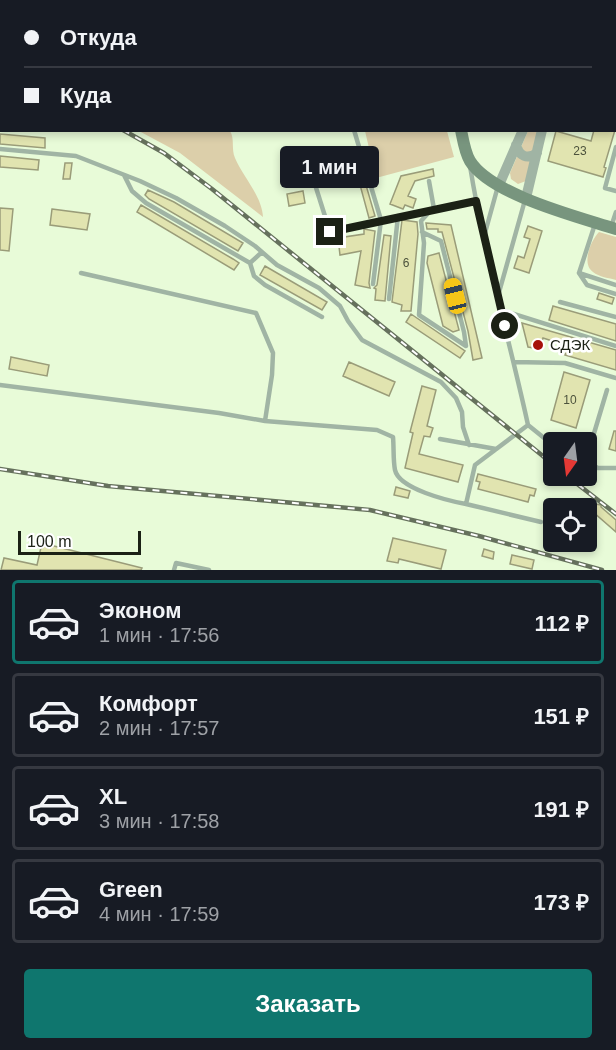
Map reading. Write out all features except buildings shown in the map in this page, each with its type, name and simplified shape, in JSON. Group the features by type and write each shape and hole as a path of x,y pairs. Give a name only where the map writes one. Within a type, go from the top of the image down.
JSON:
{"main road":[{"path":"461,132 469,160 481,174 547,207 614,228"}],"street":[{"path":"499,184 522,132"},
{"path":"526,198 542,132"},
{"path":"516,145 522,156 528,157 537,153"}],"lane":[{"path":"355,132 381,220 373,284"},
{"path":"616,147 605,188 616,191"},
{"path":"0,149 76,156 176,198 225,226 277,265 319,288 340,306 362,340 441,382 456,398 462,412 463,426 469,445"},
{"path":"469,160 497,298 528,425 543,437"},
{"path":"124,175 132,191 146,202 250,263 255,276 265,285 322,317"},
{"path":"312,175 330,232 476,201"},
{"path":"429,181 433,209"},
{"path":"484,236 499,184"},
{"path":"497,298 526,198"},
{"path":"422,232 441,241 466,346 419,315 424,243 422,232 421,221 433,209"},
{"path":"614,228 616,212"},
{"path":"389,299 398,216"},
{"path":"579,273 596,223"},
{"path":"250,263 262,252"},
{"path":"81,273 256,313 273,353 265,421"},
{"path":"579,273 616,285"},
{"path":"579,273 587,285 616,294"},
{"path":"560,302 616,317"},
{"path":"501,310 616,346"},
{"path":"514,362 565,363 616,378"},
{"path":"0,385 265,421 377,430 393,437 395,472 403,481 436,498 541,522"},
{"path":"595,432 607,390"},
{"path":"465,504 475,465 528,425"},
{"path":"440,439 496,449"},
{"path":"597,467 616,468"},
{"path":"174,570 176,562 209,570"}],"shaded area":[{"path":"141,132 230,132 235,158 256,194 263,217 180,153"},
{"path":"365,132 447,132 454,157 376,178"},
{"path":"528,132 539,132 526,181 518,184 511,179 510,173"},
{"path":"599,232 616,237 616,280 595,274 589,268 588,252"}],"railway":[{"path":"127,132 164,153 212,189 543,456"},
{"path":"0,469 108,486 370,510 479,536 602,570"},
{"path":"580,486 616,514"}],"place":[{"name":"СДЭК","path":"538,345"}],"route":[{"path":"330,232 476,201 505,326"}]}
